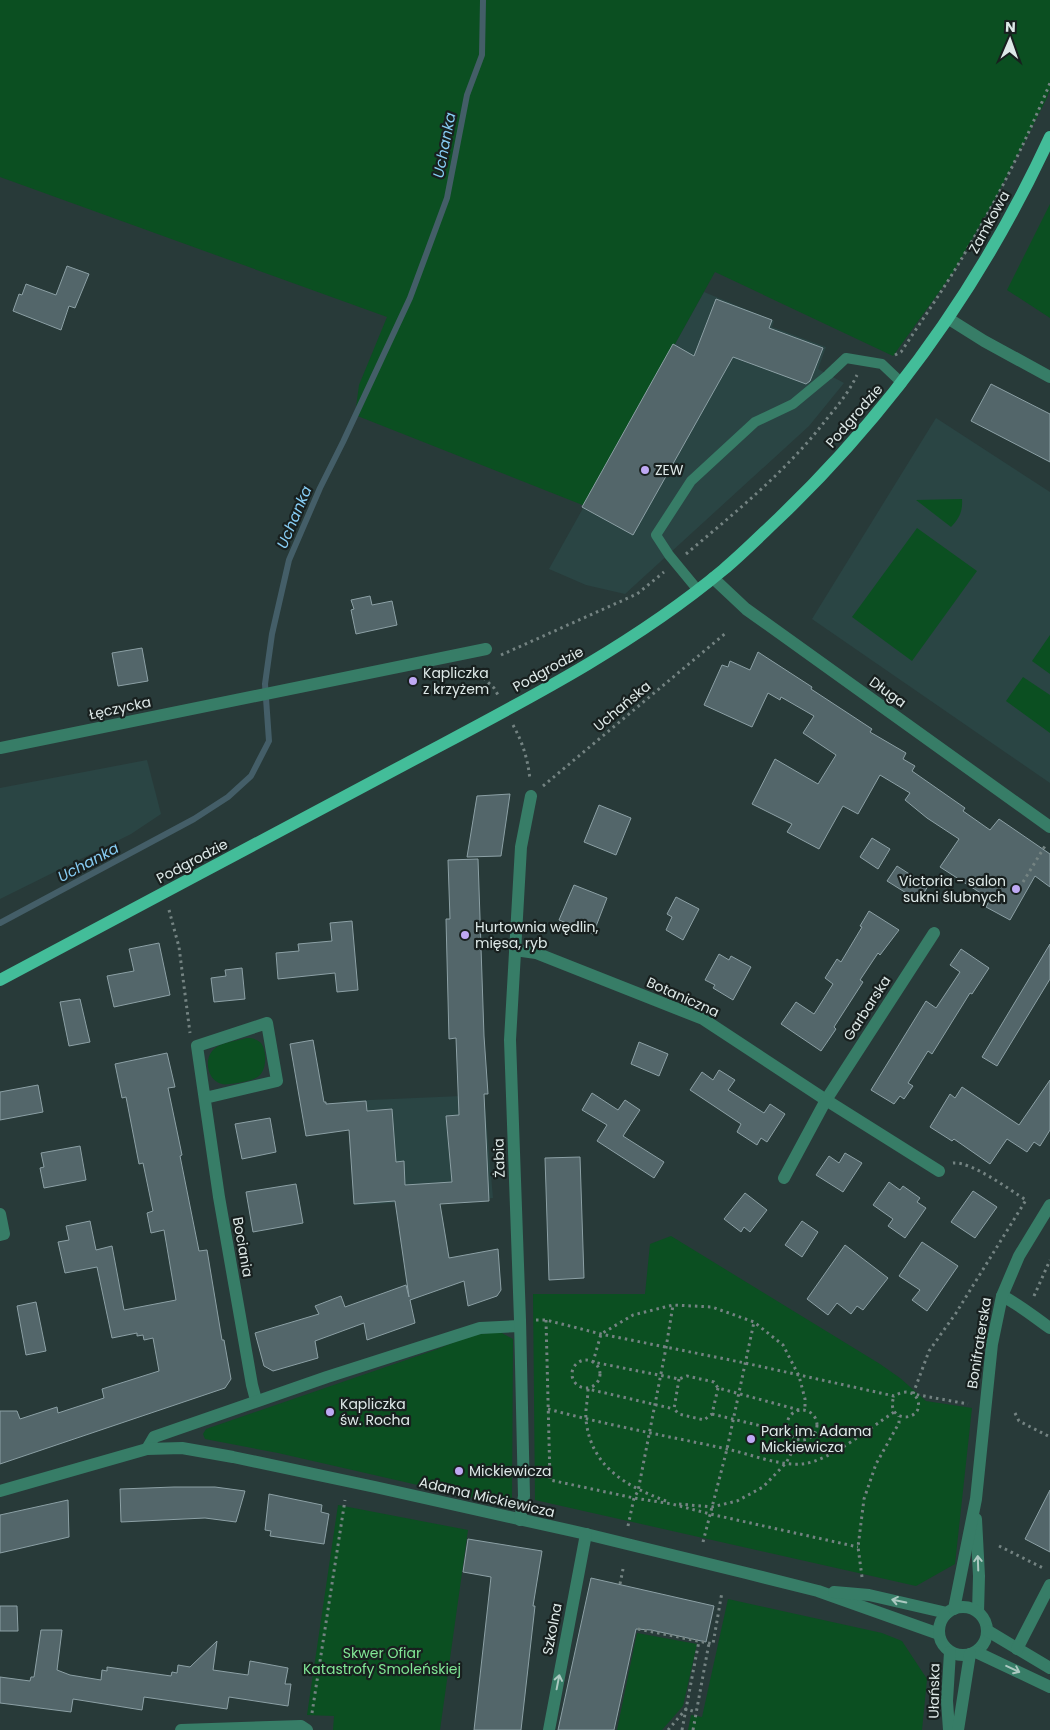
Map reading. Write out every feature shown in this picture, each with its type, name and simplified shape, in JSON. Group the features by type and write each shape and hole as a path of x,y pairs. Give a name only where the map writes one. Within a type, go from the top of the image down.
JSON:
{"main road":[{"name":"Zamkowa","path":"949,319 1006,224 1050,137"},
{"name":"Podgrodzie","path":"0,980 585,666 654,621 713,578 801,497 850,446 902,383 949,319"}],"street":[{"path":"949,319 984,341 1050,377"},
{"name":"Długa","path":"713,578 746,609 1050,827"},
{"name":"Łęczycka","path":"0,748 300,686 490,653"},
{"name":"Żabia","path":"520,1520 524,1496 510,1040 521,847 531,796"},
{"name":"Garbarska","path":"826,1100 934,933"},
{"name":"Botaniczna","path":"515,950 536,953 703,1020 939,1171"},
{"path":"197,1046 267,1023 276,1081 205,1098"},
{"name":"Bociania","path":"197,1046 219,1197 256,1400"},
{"path":"784,1178 826,1100"},
{"name":"Bonifraterska","path":"950,1611 976,1499 992,1344 1002,1296 1019,1256 1050,1204"},
{"path":"0,1214 4,1234 0,1235"},
{"path":"1002,1296 1016,1303 1027,1313 1050,1328"},
{"name":"Adama Mickiewicza","path":"147,1449 154,1437 256,1400 480,1328 520,1323"},
{"name":"Adama Mickiewicza","path":"0,1491 147,1449 182,1448 233,1457 586,1534 818,1591 939,1634"},
{"name":"Bonifraterska","path":"976,1499 978,1612"},
{"name":"Szkolna","path":"549,1730 586,1534"},
{"path":"1016,1649 1050,1585"},
{"name":"Adama Mickiewicza","path":"818,1591 869,1595 950,1611"},
{"path":"962,1607 978,1612 985,1620 988,1631 982,1646 973,1653 960,1655 950,1652 944,1647 939,1634 939,1626 950,1611 962,1607"},
{"path":"988,1631 1050,1668"},
{"name":"Ułańska","path":"949,1730 947,1701 950,1652"},
{"path":"973,1653 1050,1687"},
{"name":"Ułańska","path":"958,1730 973,1653"},
{"path":"181,1730 308,1726"}],"lane":[{"path":"697,589 656,536 691,481 755,422 793,404 846,358 882,364 902,383"}],"path":[{"path":"882,364 901,352 969,247 1033,125 1050,83"},
{"path":"490,653 637,594 676,563 777,475 813,436 851,387 863,361"},
{"name":"Uchańska","path":"531,796 566,769 727,632"},
{"path":"470,664 494,688 498,696"},
{"path":"513,724 521,739 528,762 531,796"},
{"path":"1023,882 1044,846"},
{"path":"169,910 179,947 190,1037 197,1046"},
{"path":"939,1171 945,1164 958,1163 974,1168 1026,1200 956,1313 929,1351 913,1394 968,1404"},
{"path":"1031,1303 1050,1260"},
{"path":"628,1526 634,1498 638,1491 650,1434 673,1304"},
{"path":"592,1362 601,1334 633,1315 673,1304 712,1307 754,1322 783,1345 799,1376 805,1399 805,1410"},
{"path":"546,1320 550,1480 634,1498 672,1504 712,1507 738,1501 763,1487 786,1463 799,1439"},
{"path":"520,1323 546,1320 601,1334 894,1396"},
{"path":"703,1542 727,1449 754,1322"},
{"path":"712,1414 790,1433 799,1439 810,1437 817,1428 817,1422 810,1412 718,1388 714,1382 687,1376 679,1379 661,1376 586,1360 575,1366 572,1372 572,1379 582,1388 674,1408 679,1414 704,1420 712,1414 718,1388"},
{"path":"588,1389 594,1387 600,1377 597,1365 592,1362"},
{"path":"674,1408 679,1379"},
{"path":"588,1389 586,1419 591,1440 598,1457 619,1478 638,1491 672,1504 710,1514 858,1547"},
{"path":"900,1392 908,1392 914,1395 918,1402 918,1409 913,1415 906,1418 899,1416 894,1411 892,1404 894,1396 900,1392"},
{"path":"548,1409 650,1434 786,1463 803,1464 827,1457 894,1412"},
{"path":"790,1433 788,1427 790,1416 799,1410"},
{"path":"1015,1413 1019,1421 1050,1437"},
{"path":"862,1578 858,1547 864,1499 876,1464 899,1423 899,1416"},
{"path":"308,1726 345,1500"},
{"path":"999,1546 1050,1572"},
{"path":"620,1584 623,1570"},
{"path":"638,1629 713,1644 722,1592"},
{"path":"682,1730 700,1642"},
{"path":"693,1730 709,1643"},
{"path":"686,1709 696,1712"},
{"path":"668,1730 686,1709"}],"shaded area":[{"path":"704,292 774,321 772,327 826,347 818,369 844,383 809,426 625,594 586,585 549,569"},
{"path":"936,418 1050,492 1050,783 812,619"},
{"path":"147,760 161,814 131,834 0,899 0,788"},
{"path":"484,1095 493,1198 454,1202 355,1205 347,1101"}],"green space":[{"path":"0,0 1050,0 1050,90 996,197 952,274 893,356 715,272 585,506 355,415 359,385 387,317 0,177"},
{"path":"1050,204 1050,318 1007,290"},
{"path":"962,499 960,514 951,527 916,500"},
{"path":"917,528 977,571 912,661 852,617"},
{"path":"1050,635 1050,674 1032,661"},
{"path":"1023,677 1050,695 1050,733 1006,701"},
{"path":"247,1038 258,1041 263,1046 265,1060 262,1073 256,1078 245,1082 222,1084 217,1082 212,1078 208,1066 210,1054 221,1045"},
{"name":"Park im. Adama Mickiewicza","path":"671,1236 880,1364 900,1378 926,1401 972,1408 955,1564 916,1586 535,1500 533,1294 645,1294 650,1244"},
{"path":"500,1332 513,1339 512,1499 505,1505 278,1453 205,1439 203,1434 206,1429 435,1350 472,1335"},
{"name":"Skwer Ofiar Katastrofy Smoleńskiej","path":"338,1505 468,1530 440,1730 333,1730 334,1716 307,1715"},
{"path":"728,1599 882,1633 902,1641 927,1679 922,1730 688,1730 691,1715 702,1717"},
{"path":"637,1633 697,1644 683,1706 662,1730 617,1730"}],"building":[{"path":"67,266 89,274 75,308 69,306 61,330 13,311 19,294 22,295 26,284 56,295"},
{"path":"716,299 772,320 769,328 823,348 810,381 806,384 733,357 633,535 582,507 673,344 694,356"},
{"path":"991,384 1050,414 1050,462 971,421"},
{"path":"370,596 372,605 392,601 397,625 356,634 351,610 354,609 351,600"},
{"path":"142,648 148,681 118,686 112,653"},
{"path":"758,652 872,729 870,732 906,753 903,759 915,766 912,771 965,808 963,811 990,830 999,819 1050,854 1050,887 1035,876 1010,920 986,907 990,899 940,867 959,839 927,818 905,800 910,793 880,775 858,814 843,806 819,849 787,832 792,824 752,804 775,759 818,784 836,755 803,733 814,716 781,697 780,700 768,693 752,727 704,705 722,665 728,667 730,661 750,670"},
{"path":"510,794 501,856 467,857 477,796"},
{"path":"599,805 631,818 616,855 584,842"},
{"path":"872,838 890,849 878,869 860,857"},
{"path":"478,859 484,1036 488,1094 484,1094 489,1201 440,1204 449,1258 498,1249 501,1290 497,1296 468,1306 464,1281 410,1300 415,1323 367,1340 364,1323 315,1341 318,1358 273,1371 264,1366 255,1333 319,1314 315,1306 341,1296 345,1307 406,1285 409,1297 395,1201 354,1204 349,1130 306,1136 290,1044 313,1040 324,1102 326,1104 366,1101 367,1111 392,1109 396,1162 404,1161 405,1185 452,1182 446,1116 459,1115 456,1038 449,1039 446,919 450,919 448,860"},
{"path":"897,866 928,886 919,901 887,881"},
{"path":"574,885 607,898 593,934 559,920"},
{"path":"676,897 699,909 683,940 666,930 672,917 667,914"},
{"path":"869,911 899,930 880,955 878,953 860,980 863,982 821,1051 781,1024 796,1002 814,1014 833,984 825,978 837,959 841,962 862,927 860,926"},
{"path":"352,921 358,990 337,992 335,973 278,979 276,953 299,951 298,944 332,941 330,923"},
{"path":"159,943 170,995 114,1007 107,976 134,971 129,949"},
{"path":"1050,944 1050,979 997,1066 982,1057"},
{"path":"961,949 989,968 972,994 970,993 932,1054 928,1051 908,1083 913,1086 904,1099 900,1096 894,1104 871,1090 926,1001 936,1008 960,972 950,965"},
{"path":"719,954 729,960 731,956 751,967 733,1000 713,988 715,985 705,980"},
{"path":"242,968 245,999 214,1002 211,978 226,976 225,970"},
{"path":"80,999 90,1042 69,1046 60,1002"},
{"path":"639,1042 668,1054 659,1076 631,1064"},
{"path":"167,1053 175,1087 168,1088 182,1155 180,1156 199,1251 207,1250 222,1340 224,1340 231,1379 225,1388 0,1464 0,1411 17,1411 20,1419 57,1407 58,1413 104,1398 102,1389 159,1371 153,1338 144,1340 143,1335 137,1336 137,1333 112,1338 97,1267 65,1273 58,1242 69,1240 66,1226 90,1221 96,1250 112,1246 124,1310 176,1300 164,1230 151,1233 147,1213 153,1211 143,1163 139,1164 126,1097 122,1098 115,1064"},
{"path":"719,1070 735,1080 728,1090 764,1113 770,1104 785,1114 767,1142 761,1138 757,1145 737,1132 741,1124 690,1090 702,1072 713,1080"},
{"path":"1050,1080 1050,1130 1040,1146 1034,1142 1027,1152 1007,1139 990,1164 954,1139 952,1141 930,1127 950,1094 955,1098 962,1087 1019,1125"},
{"path":"38,1085 43,1112 0,1120 0,1092"},
{"path":"592,1093 618,1110 625,1100 640,1110 623,1136 664,1162 654,1178 597,1141 607,1125 582,1110"},
{"path":"270,1118 276,1152 242,1159 235,1124"},
{"path":"80,1146 86,1180 44,1188 40,1168 44,1167 41,1153"},
{"path":"845,1153 862,1163 843,1192 816,1175 829,1156 839,1163"},
{"path":"580,1157 584,1278 549,1280 545,1158"},
{"path":"889,1182 900,1190 903,1186 920,1198 917,1202 926,1208 905,1238 888,1226 893,1219 873,1205"},
{"path":"296,1184 303,1223 253,1232 246,1192"},
{"path":"973,1191 997,1207 975,1238 951,1222"},
{"path":"745,1193 767,1210 750,1232 744,1227 741,1232 724,1219"},
{"path":"802,1221 818,1232 802,1257 785,1245"},
{"path":"922,1242 958,1266 927,1311 912,1300 920,1290 899,1276"},
{"path":"845,1245 888,1278 863,1310 857,1306 851,1314 837,1303 828,1315 807,1299"},
{"path":"36,1302 46,1351 26,1355 17,1306"},
{"path":"215,1487 245,1491 236,1522 205,1518 121,1522 120,1489"},
{"path":"1050,1490 1050,1552 1025,1539"},
{"path":"269,1494 322,1505 321,1512 329,1514 324,1544 270,1536 271,1531 265,1530"},
{"path":"68,1500 69,1537 0,1553 0,1515"},
{"path":"468,1539 542,1551 533,1606 535,1606 521,1730 474,1730 491,1577 463,1572"},
{"path":"591,1578 714,1606 706,1642 651,1630 636,1629 614,1730 558,1730"},
{"path":"0,1606 17,1606 18,1631 0,1631"},
{"path":"41,1630 62,1630 57,1670 70,1675 101,1680 102,1670 107,1671 107,1667 171,1676 172,1672 177,1673 178,1665 190,1667 217,1641 213,1670 248,1675 250,1661 288,1668 285,1684 291,1684 288,1706 229,1697 227,1709 144,1697 142,1710 73,1699 71,1712 0,1703 0,1677 30,1681 31,1677 34,1677"}],"waterway":[{"name":"Uchanka","path":"0,923 194,819 228,797 251,776 269,741 265,684 272,634 289,560 320,488 410,298 447,198 467,95 482,55 483,0"}],"place":[{"name":"ZEW","path":"645,470"},
{"name":"Kapliczka z krzyżem","path":"413,681"},
{"name":"Victoria - salon sukni ślubnych","path":"1016,889"},
{"name":"Hurtownia wędlin, mięsa, ryb","path":"465,935"},
{"name":"Kapliczka św. Rocha","path":"330,1412"},
{"name":"Park im. Adama Mickiewicza","path":"751,1439"},
{"name":"Mickiewicza","path":"459,1471"}]}
